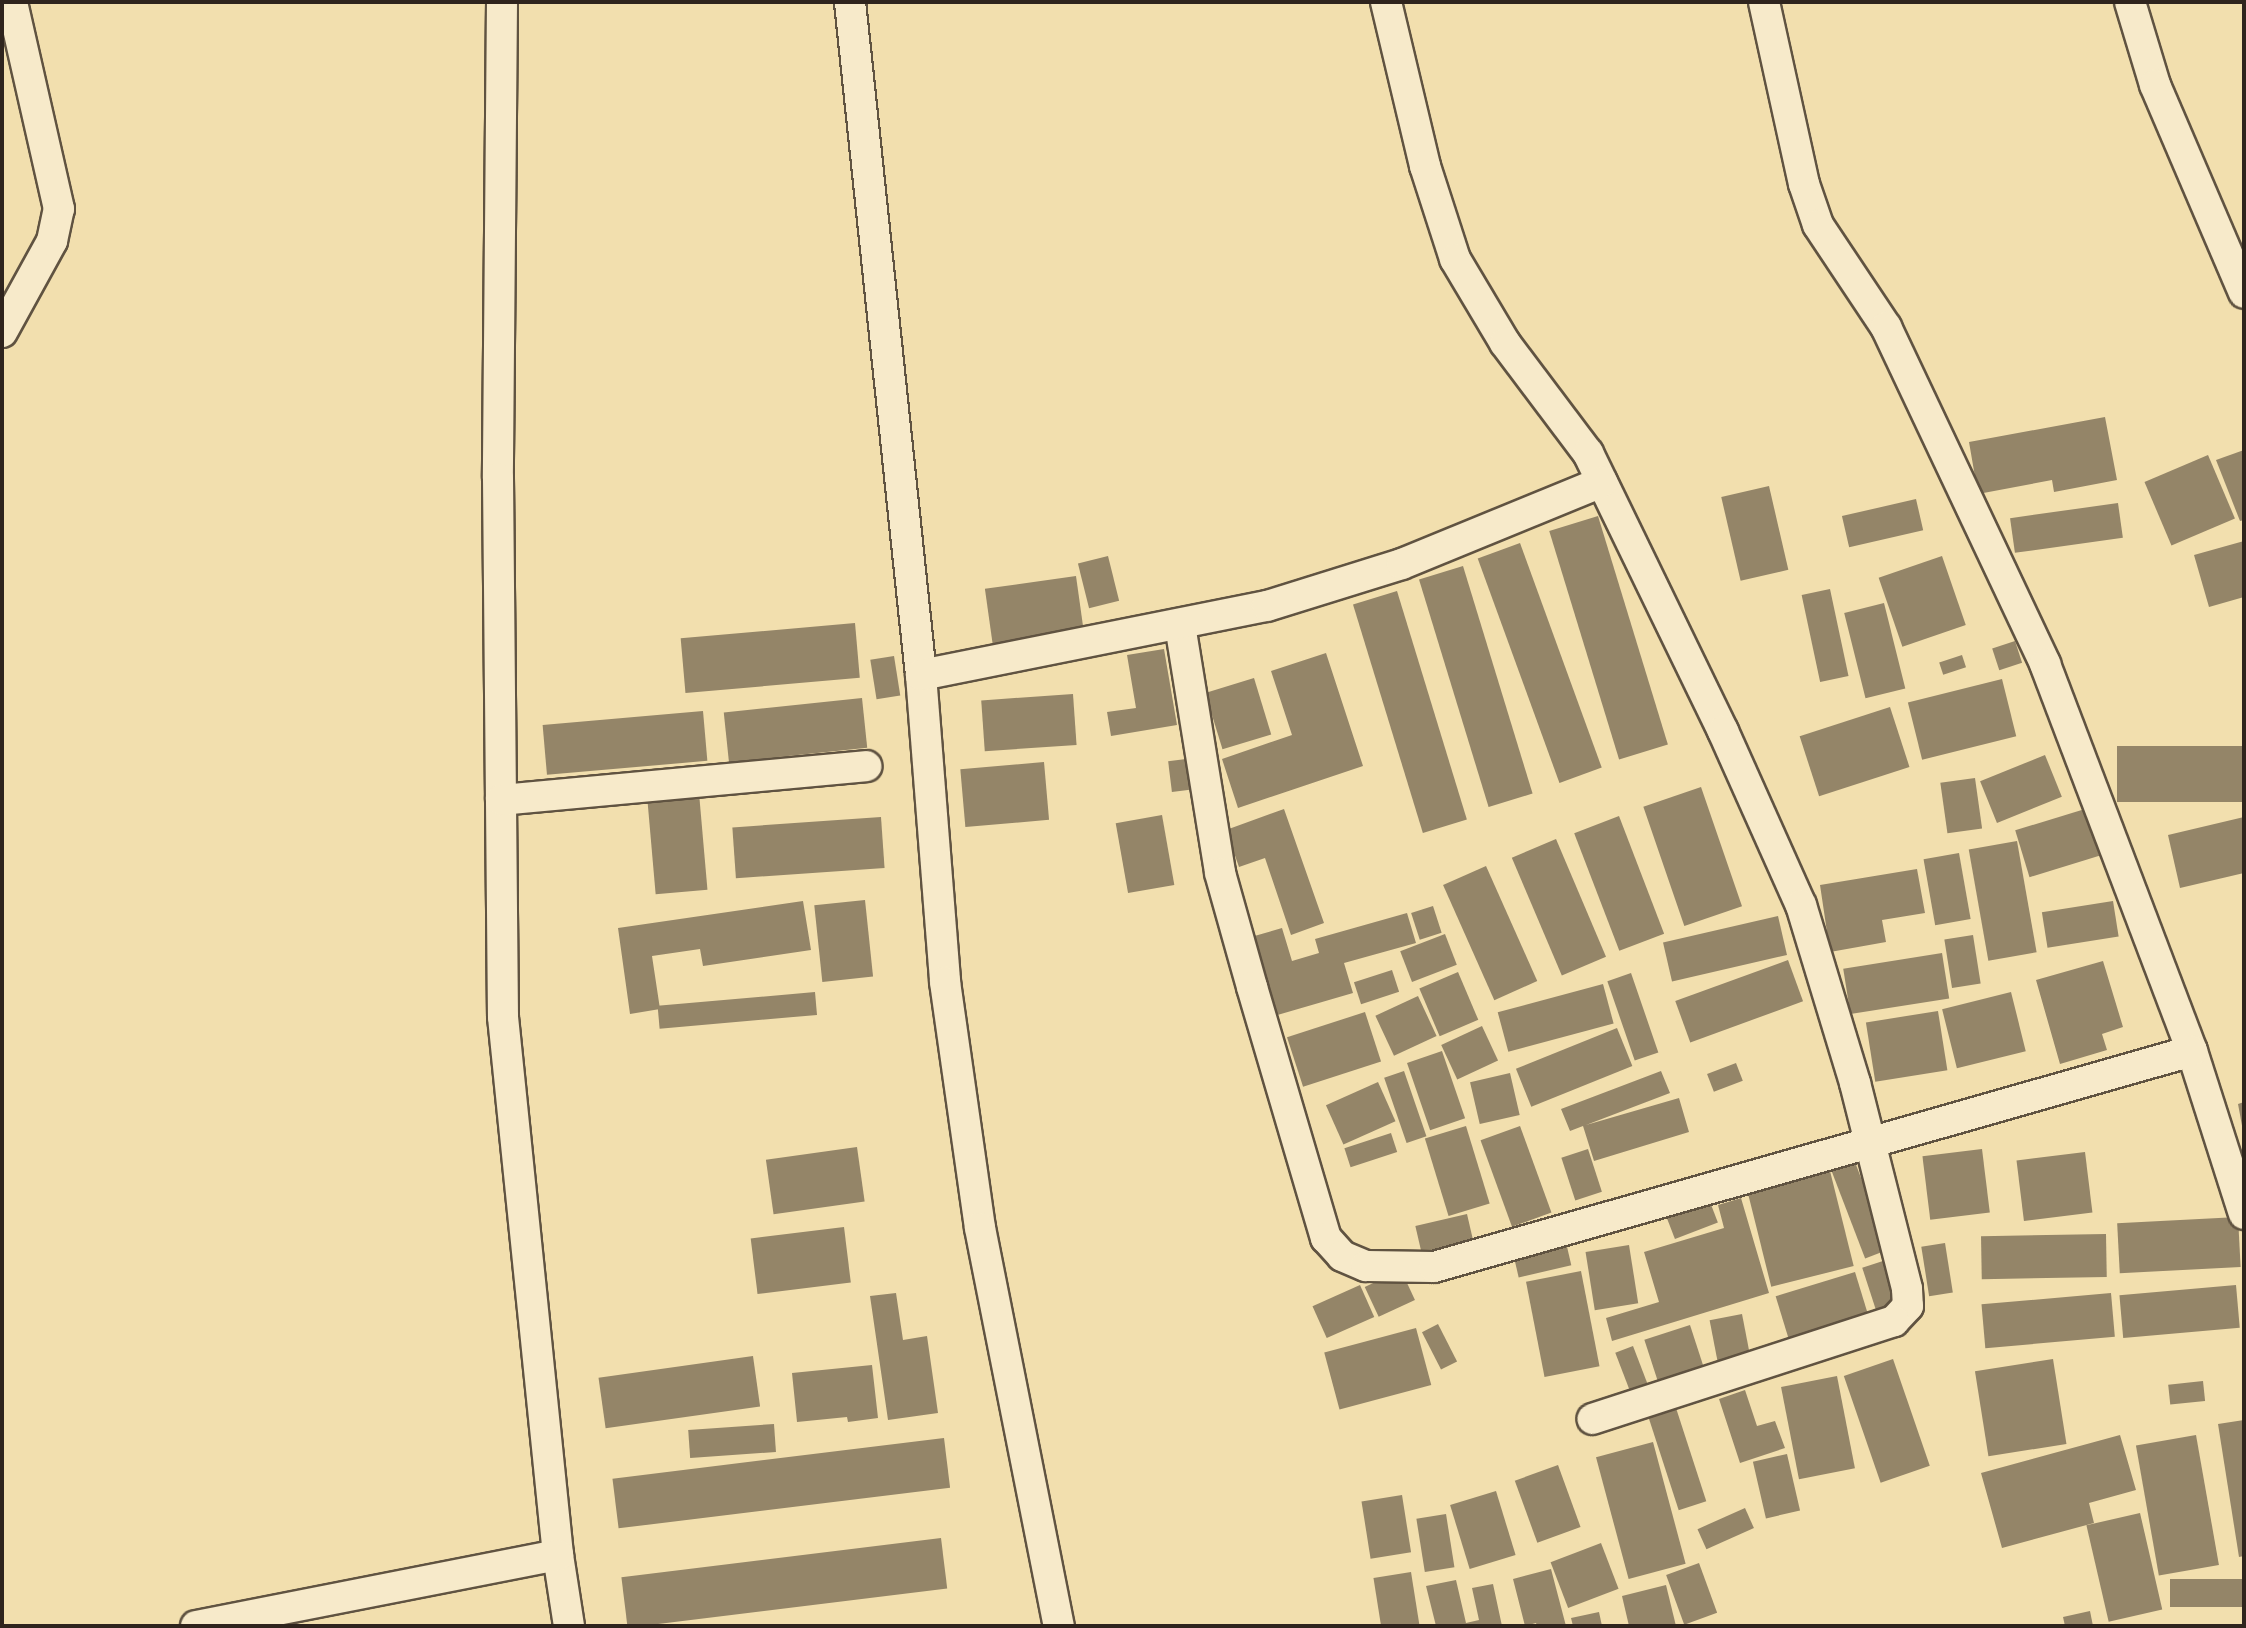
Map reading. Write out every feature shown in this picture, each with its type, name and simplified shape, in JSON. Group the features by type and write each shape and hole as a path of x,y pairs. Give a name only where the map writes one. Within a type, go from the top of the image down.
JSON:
{"street":[{"path":"2,332 52,241 59,209 12,2"},
{"path":"502,2 498,465 503,1017 558,1555 569,1626"},
{"path":"850,2 921,675 945,982 980,1227 1059,1626"},
{"path":"1386,2 1425,166 1455,259 1505,343 1587,453 1723,731 1801,905 1855,1083 1906,1289 1908,1306 1894,1321 1593,1419"},
{"path":"1764,2 1804,184 1818,225 1886,327 2045,664 2192,1051 2244,1213"},
{"path":"2130,2 2155,86 2244,293"},
{"path":"921,675 1267,606 1402,564 1602,482"},
{"path":"1180,625 1220,873 1326,1238 1342,1256 1366,1266 1434,1267 2192,1051"},
{"path":"501,800 866,766"},
{"path":"196,1626 558,1555"}],"building":[{"path":"2105,417 2117,480 2054,492 2052,480 1978,494 1969,442"},
{"path":"2244,450 2244,520 2240,521 2216,460"},
{"path":"2208,455 2235,519 2171,545 2144,482"},
{"path":"1769,486 1788,570 1741,581 1721,497"},
{"path":"1916,499 1923,530 1849,547 1842,516"},
{"path":"2118,503 2123,538 2015,553 2010,518"},
{"path":"1598,516 1668,745 1619,759 1549,531"},
{"path":"2244,541 2244,597 2209,607 2194,555"},
{"path":"1520,543 1602,768 1559,783 1478,558"},
{"path":"1108,556 1119,601 1089,608 1078,563"},
{"path":"1942,556 1966,625 1902,647 1879,578"},
{"path":"1463,566 1533,794 1489,807 1419,579"},
{"path":"1076,576 1084,634 993,647 985,589"},
{"path":"1830,589 1849,676 1820,682 1802,595"},
{"path":"1397,591 1467,820 1423,833 1353,604"},
{"path":"1884,603 1905,688 1866,698 1844,613"},
{"path":"855,623 860,678 685,693 681,638"},
{"path":"2015,641 2022,663 1999,670 1992,648"},
{"path":"1164,649 1177,725 1111,736 1107,712 1136,708 1127,655"},
{"path":"1326,653 1363,766 1238,808 1222,759 1292,735 1271,671"},
{"path":"1962,655 1966,667 1943,675 1939,662"},
{"path":"894,656 900,696 877,699 870,660"},
{"path":"1254,678 1271,734 1222,749 1205,693"},
{"path":"2002,679 2016,736 1922,760 1908,702"},
{"path":"1073,694 1077,745 985,751 981,700"},
{"path":"862,698 867,748 729,762 724,713"},
{"path":"1890,707 1909,767 1819,796 1800,736"},
{"path":"703,711 707,761 547,775 543,725"},
{"path":"2117,746 2244,746 2244,802 2117,802"},
{"path":"2045,755 2062,797 1997,823 1980,781"},
{"path":"1186,759 1190,790 1172,792 1168,761"},
{"path":"1044,762 1049,820 965,827 960,769"},
{"path":"1975,778 1982,829 1947,833 1940,783"},
{"path":"1701,787 1742,906 1684,926 1643,807"},
{"path":"699,793 707,890 656,894 647,798"},
{"path":"1284,809 1324,923 1291,935 1265,858 1239,867 1226,830"},
{"path":"2085,809 2099,856 2030,877 2015,830"},
{"path":"1162,815 1174,885 1128,893 1116,823"},
{"path":"1619,816 1664,934 1619,951 1574,833"},
{"path":"881,817 885,868 736,878 732,827"},
{"path":"2244,817 2244,873 2180,888 2168,835"},
{"path":"1556,839 1606,957 1562,976 1512,858"},
{"path":"2017,841 2037,952 1988,961 1969,850"},
{"path":"1959,853 1971,919 1935,925 1924,859"},
{"path":"1486,866 1537,981 1494,1000 1443,885"},
{"path":"1917,869 1925,913 1882,920 1886,942 1830,952 1820,885"},
{"path":"865,900 873,977 822,982 814,905"},
{"path":"803,901 811,950 703,966 700,949 652,956 660,1009 630,1014 618,928"},
{"path":"2113,901 2119,937 2048,948 2042,912"},
{"path":"1433,906 1442,933 1420,940 1411,913"},
{"path":"1407,913 1416,943 1344,963 1353,993 1274,1016 1251,937 1282,928 1292,961 1319,953 1315,939"},
{"path":"1778,916 1787,955 1672,982 1663,943"},
{"path":"1445,934 1457,965 1412,982 1400,951"},
{"path":"1973,935 1981,983 1952,988 1944,940"},
{"path":"1942,953 1949,998 1850,1014 1843,969"},
{"path":"1788,960 1803,1001 1690,1042 1675,1001"},
{"path":"2103,961 2123,1027 2102,1034 2107,1050 2060,1064 2036,980"},
{"path":"1392,970 1399,992 1361,1004 1354,982"},
{"path":"1458,972 1478,1020 1440,1036 1419,988"},
{"path":"1631,973 1658,1052 1635,1061 1607,981"},
{"path":"1603,984 1614,1024 1508,1052 1498,1012"},
{"path":"815,992 817,1015 660,1029 658,1006"},
{"path":"2011,992 2026,1051 1957,1068 1942,1009"},
{"path":"1418,996 1437,1036 1394,1056 1375,1016"},
{"path":"1938,1011 1947,1070 1875,1082 1866,1022"},
{"path":"1365,1012 1381,1061 1303,1087 1287,1037"},
{"path":"1482,1026 1498,1060 1457,1079 1441,1045"},
{"path":"1617,1028 1632,1066 1531,1107 1516,1069"},
{"path":"1442,1051 1465,1118 1430,1130 1407,1063"},
{"path":"1736,1063 1743,1081 1714,1092 1707,1074"},
{"path":"1404,1071 1426,1136 1407,1143 1384,1078"},
{"path":"1661,1071 1670,1093 1586,1125 1679,1098 1689,1132 1594,1161 1583,1126 1570,1131 1561,1109"},
{"path":"1510,1073 1520,1115 1480,1124 1470,1082"},
{"path":"1378,1082 1395,1121 1343,1144 1326,1105"},
{"path":"2244,1102 2244,1131 2243,1131 2238,1104"},
{"path":"1466,1126 1490,1203 1449,1216 1425,1139"},
{"path":"1520,1126 1551,1212 1512,1227 1481,1140"},
{"path":"1391,1133 1397,1152 1351,1167 1344,1148"},
{"path":"857,1147 865,1201 774,1214 766,1160"},
{"path":"1588,1149 1602,1192 1575,1200 1561,1158"},
{"path":"1982,1149 1990,1213 1930,1220 1922,1156"},
{"path":"2085,1152 2092,1213 2024,1221 2017,1160"},
{"path":"1853,1157 1888,1249 1865,1258 1830,1166"},
{"path":"1830,1171 1854,1266 1771,1287 1748,1192"},
{"path":"1741,1198 1769,1293 1612,1341 1606,1318 1659,1302 1644,1252 1724,1228 1718,1205"},
{"path":"1710,1202 1718,1223 1675,1239 1667,1218"},
{"path":"1467,1214 1473,1240 1421,1252 1415,1226"},
{"path":"2238,1217 2241,1267 2120,1273 2117,1223"},
{"path":"844,1227 851,1283 758,1294 751,1238"},
{"path":"2106,1234 2107,1277 1982,1279 1981,1236"},
{"path":"1565,1238 1571,1265 1519,1277 1512,1250"},
{"path":"1945,1243 1953,1292 1929,1296 1921,1247"},
{"path":"1629,1245 1638,1303 1595,1310 1586,1252"},
{"path":"1886,1260 1902,1309 1878,1317 1862,1268"},
{"path":"1401,1270 1415,1300 1379,1317 1365,1287"},
{"path":"1581,1271 1600,1366 1545,1377 1526,1282"},
{"path":"1855,1272 1870,1321 1791,1345 1776,1296"},
{"path":"1360,1285 1374,1317 1327,1338 1312,1306"},
{"path":"2236,1285 2240,1328 2123,1338 2119,1295"},
{"path":"896,1293 903,1340 927,1336 938,1413 888,1420 870,1296"},
{"path":"2111,1293 2115,1337 1985,1348 1981,1304"},
{"path":"1742,1314 1751,1359 1718,1365 1710,1320"},
{"path":"1438,1324 1457,1361 1441,1370 1422,1332"},
{"path":"1690,1325 1706,1374 1660,1389 1644,1340"},
{"path":"1416,1328 1431,1385 1340,1410 1324,1353"},
{"path":"1633,1346 1653,1399 1636,1406 1615,1353"},
{"path":"753,1356 760,1407 606,1428 599,1378"},
{"path":"1893,1359 1930,1466 1881,1483 1844,1376"},
{"path":"2053,1359 2066,1444 1988,1456 1975,1371"},
{"path":"872,1365 878,1418 848,1422 847,1417 797,1422 792,1373"},
{"path":"1837,1376 1855,1468 1799,1479 1781,1387"},
{"path":"2203,1381 2205,1401 2170,1405 2168,1385"},
{"path":"1745,1390 1757,1426 1775,1421 1785,1448 1740,1463 1719,1399"},
{"path":"1676,1408 1706,1501 1679,1510 1648,1417"},
{"path":"2244,1420 2244,1556 2239,1557 2218,1424"},
{"path":"774,1424 776,1452 690,1458 688,1430"},
{"path":"2120,1435 2136,1490 2089,1503 2094,1523 2002,1548 1981,1473"},
{"path":"2196,1435 2219,1565 2159,1576 2136,1446"},
{"path":"944,1438 950,1488 619,1528 612,1479"},
{"path":"1653,1442 1686,1564 1629,1579 1596,1457"},
{"path":"1787,1454 1800,1511 1766,1518 1753,1462"},
{"path":"1558,1465 1581,1527 1537,1543 1515,1481"},
{"path":"1496,1491 1516,1555 1470,1569 1450,1505"},
{"path":"1402,1495 1411,1552 1371,1559 1362,1501"},
{"path":"1745,1508 1754,1528 1706,1549 1697,1529"},
{"path":"2140,1513 2162,1609 2109,1622 2086,1525"},
{"path":"1446,1514 1454,1567 1425,1572 1416,1519"},
{"path":"941,1538 947,1589 627,1626 621,1577"},
{"path":"1601,1543 1619,1589 1568,1608 1551,1562"},
{"path":"1699,1563 1717,1613 1684,1625 1666,1575"},
{"path":"1551,1569 1566,1626 1537,1626 1536,1623 1525,1626 1513,1579"},
{"path":"1411,1572 1420,1626 1381,1626 1373,1578"},
{"path":"2170,1579 2244,1579 2244,1607 2170,1607"},
{"path":"1456,1580 1466,1623 1479,1620 1472,1588 1493,1584 1502,1626 1436,1626 1426,1586"},
{"path":"1666,1585 1676,1626 1629,1626 1622,1596"},
{"path":"2090,1611 2093,1626 2065,1626 2063,1617"},
{"path":"1599,1612 1602,1626 1573,1626 1571,1618"}]}
